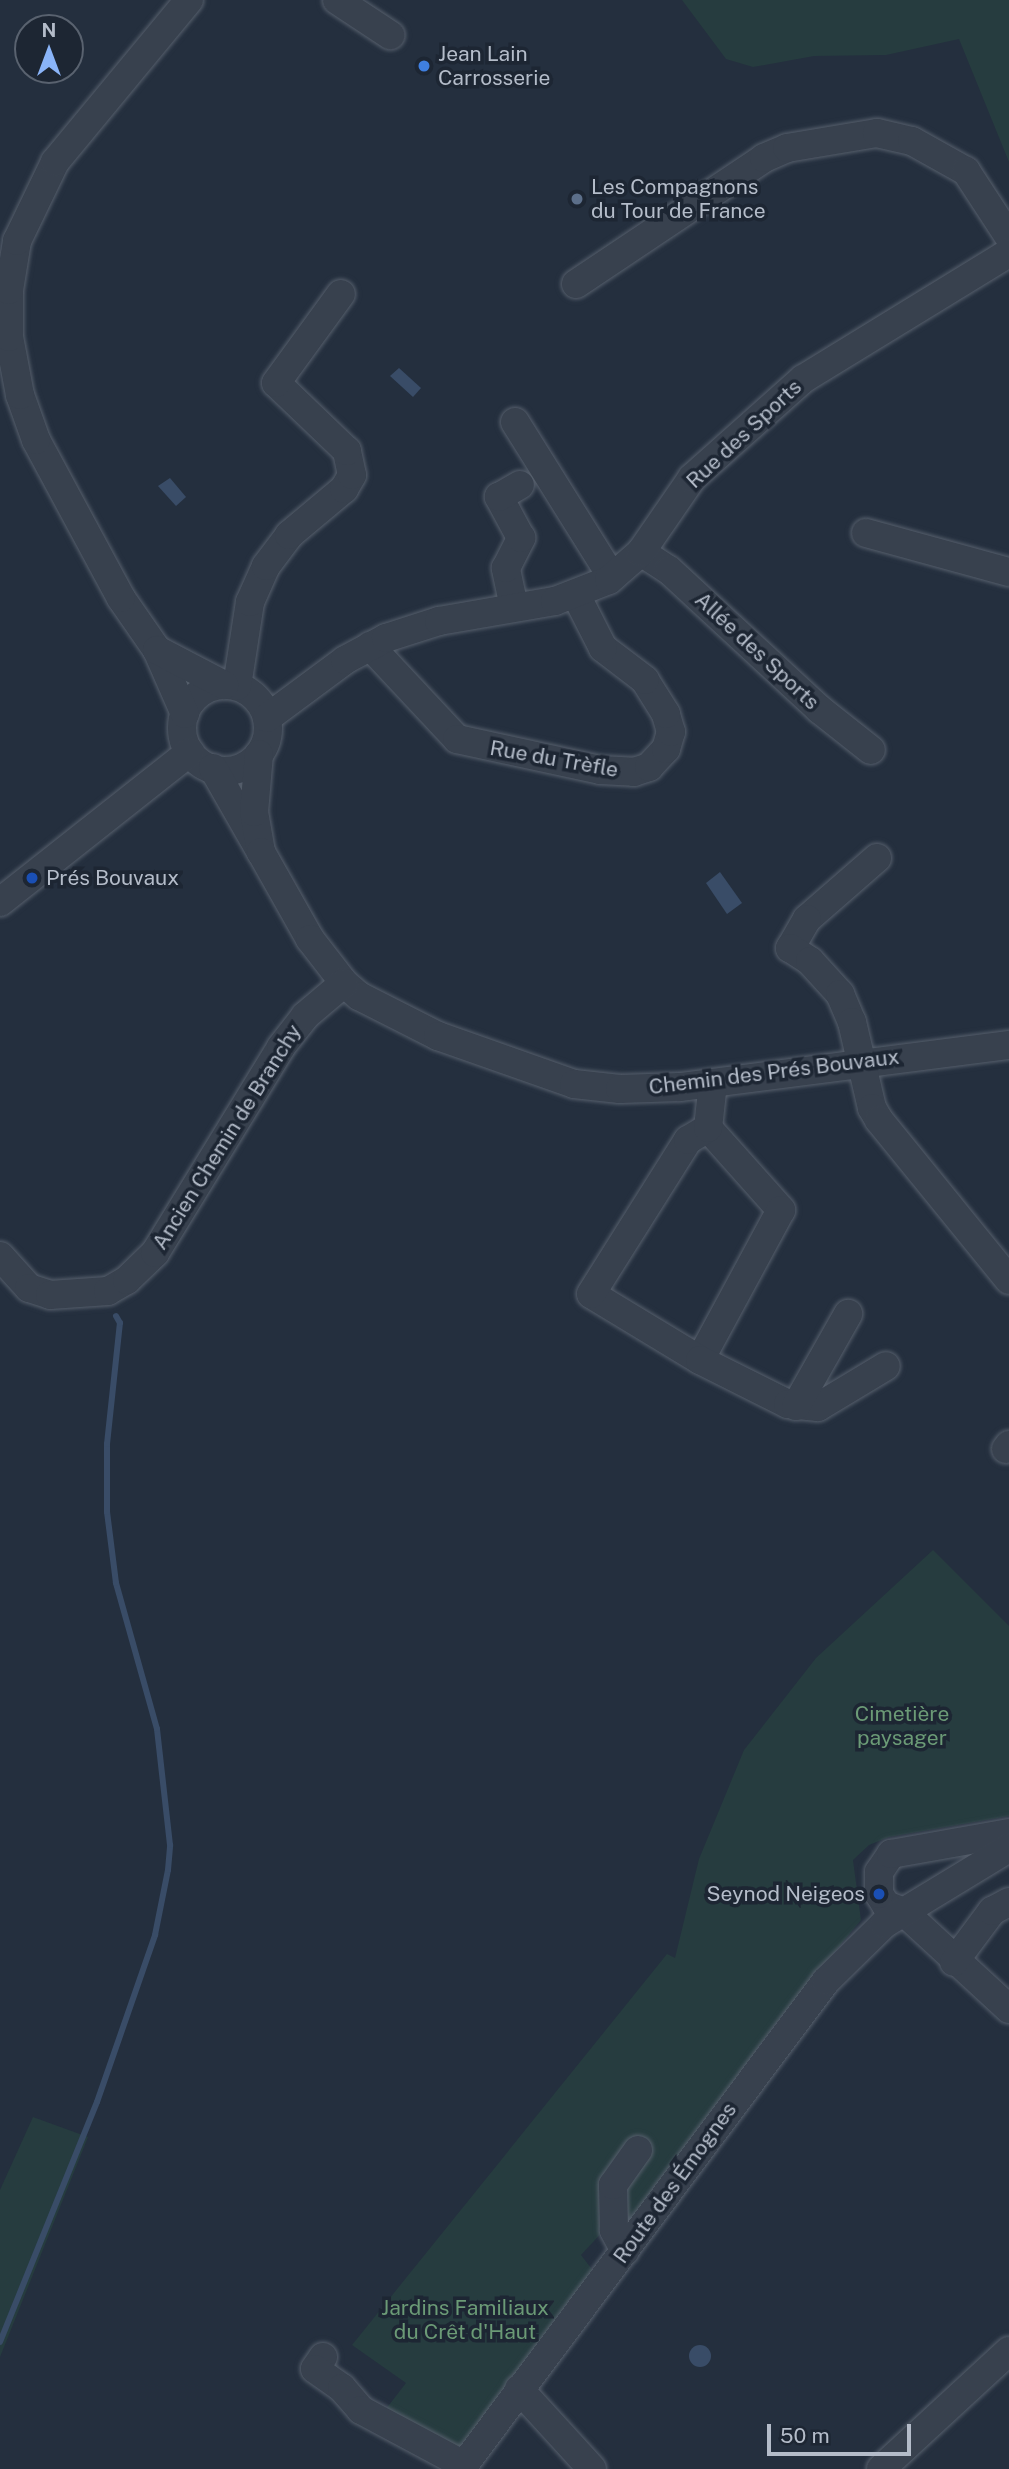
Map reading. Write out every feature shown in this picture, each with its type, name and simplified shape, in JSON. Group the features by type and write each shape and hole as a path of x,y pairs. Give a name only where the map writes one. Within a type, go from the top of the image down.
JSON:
{"street":[{"path":"189,0 68,141 8,247 10,399 36,440 90,542 157,650 185,714 184,740 190,752 213,768 237,769 259,754"},
{"path":"337,0 390,35"},
{"path":"576,284 764,158 788,148 877,134 912,141 967,171 1008,251"},
{"name":"Rue des Sports","path":"267,718 370,646 439,621 576,594 612,577 641,552 692,478 803,379 1008,251"},
{"path":"230,686 250,601 266,566 289,535 344,489 352,475 347,452 276,383 341,294"},
{"path":"515,422 612,577"},
{"path":"514,607 506,568 521,538 499,498 520,485"},
{"path":"866,533 1009,572"},
{"name":"Allée des Sports","path":"641,552 669,570 819,709 871,750"},
{"name":"Rue du Trèfle","path":"370,646 457,738 600,771 634,772 649,767 666,749 671,732 666,714 645,680 603,648 576,594"},
{"path":"157,650 256,698 267,718 267,740 259,754 254,812 261,852"},
{"path":"185,714 204,691 230,686"},
{"path":"0,902 190,752"},
{"name":"Chemin des Prés Bouvaux","path":"213,768 310,939 344,983 390,1014 438,1036 574,1084 620,1089 713,1083 1009,1045"},
{"path":"877,858 807,919 790,948 810,961 840,994 852,1022 861,1063 879,1120 1009,1280"},
{"name":"Ancien Chemin de Branchy","path":"0,1256 29,1288 50,1295 108,1291 127,1280 155,1253 281,1047 305,1016 344,983"},
{"path":"701,1360 781,1210 708,1128 713,1083"},
{"path":"708,1128 688,1140 591,1294 701,1360 796,1406 818,1407 886,1366"},
{"path":"796,1406 848,1314"},
{"path":"1009,1833 891,1854 879,1872 879,1894 886,1905 904,1912 954,1962 1009,2009"},
{"name":"Route des Émognes","path":"462,2467 826,1981 904,1912 1009,1848"},
{"path":"954,1962 992,1911 1009,1902"},
{"path":"625,2251 614,2230 613,2185 638,2150"},
{"path":"881,2469 1009,2351"},
{"path":"323,2357 315,2370 342,2388 347,2397 381,2423 462,2467"},
{"path":"519,2389 592,2469"}],"green space":[{"path":"682,0 1009,0 1009,162 959,39 886,55 814,56 753,67 726,59"},
{"path":"933,1550 1009,1626 1009,1816 889,1837 869,1845 853,1860 861,1920 776,2023 629,2224 609,2225 581,2255 594,2272 459,2450 382,2414 406,2383 352,2345 667,1954 675,1958 699,1859 744,1750 816,1658"},
{"path":"33,2117 88,2137 0,2357 0,2190"}],"water":[{"path":"399,368 421,388 413,397 390,376"},
{"path":"170,478 186,497 176,506 158,486"},
{"path":"720,872 742,903 727,914 706,883"},
{"path":"700,2345 710,2352 711,2356 704,2366 700,2367 690,2360 689,2356 696,2346"}],"waterway":[{"path":"0,2342 97,2102 155,1935 168,1870 170,1845 157,1729 116,1583 107,1512 107,1444 120,1323 116,1316"}],"place":[{"name":"Jean Lain Carrosserie","path":"424,66"},
{"name":"Les Compagnons du Tour de France","path":"577,199"},
{"name":"Prés Bouvaux","path":"32,878"},
{"name":"Seynod Neigeos","path":"879,1894"}],"park label":[{"name":"Cimetière paysager","path":"902,1726"},
{"name":"Jardins Familiaux du Crêt d'Haut","path":"465,2320"}]}
